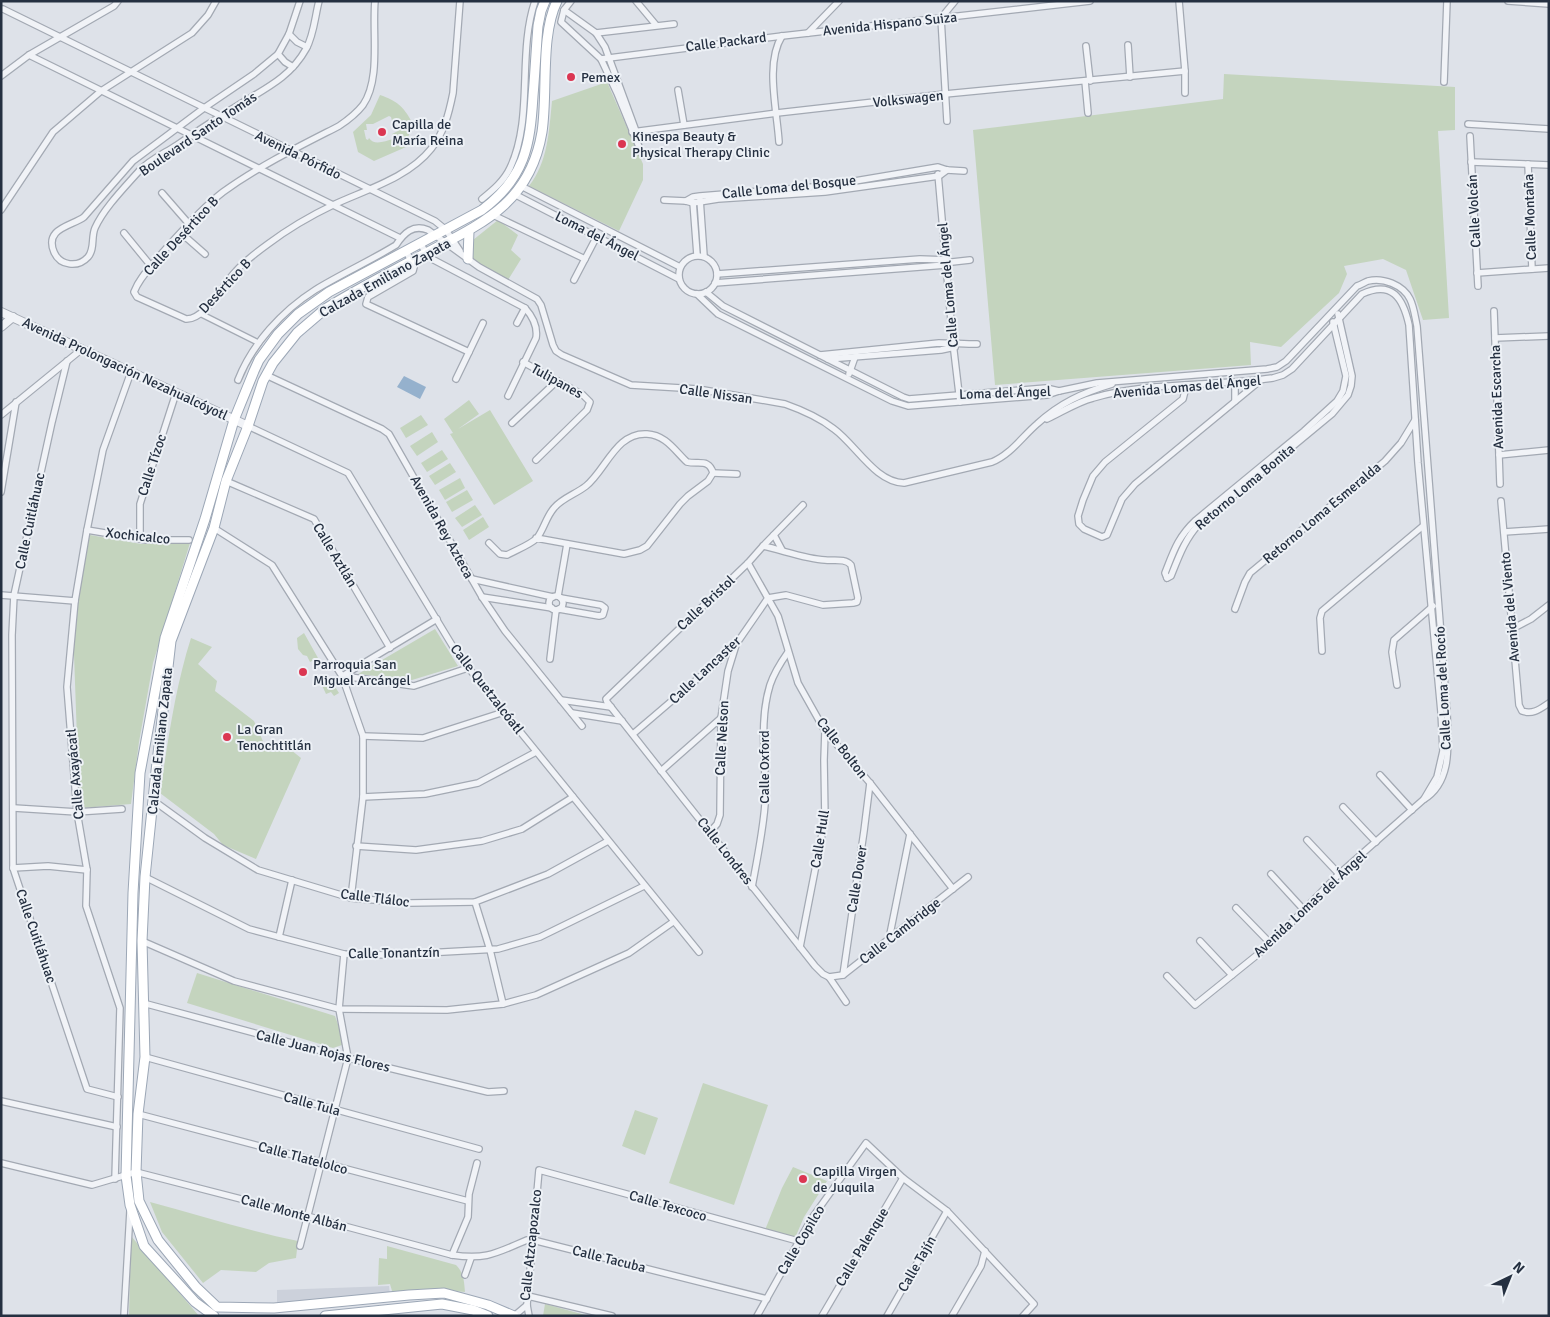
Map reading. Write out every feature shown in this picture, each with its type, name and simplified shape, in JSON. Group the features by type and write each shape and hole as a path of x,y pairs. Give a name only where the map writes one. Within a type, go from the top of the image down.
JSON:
{"main road":[{"name":"Calzada Emiliano Zapata","path":"214,1316 195,1302 144,1246 130,1206 126,1176 133,893 140,772 164,638 205,519 234,420 259,360 278,334 298,314 329,292 482,210 497,198 518,172 526,152 531,131 538,26 545,1"},
{"name":"Calzada Emiliano Zapata","path":"514,1316 488,1305 444,1294 409,1295 274,1308 217,1306 196,1287 158,1240 139,1201 136,1172 138,1114 145,1058 142,941 145,877 171,641 214,528 226,480 248,426 266,374 286,345 309,322 342,299 469,231 493,215 521,186 539,148 543,124 549,31 553,9 557,1"},
{"path":"465,256 469,231"},
{"path":"325,1316 442,1304 473,1310 488,1316"}],"street":[{"path":"1,76 29,55 114,6 118,1"},
{"path":"1,210 53,132 101,91 192,33 208,15 216,1"},
{"name":"Boulevard Santo Tomás","path":"300,1 289,34 278,54 254,74 204,108 133,161 84,217 60,228 52,244 58,258 71,264 83,262 91,252 92,236 96,227 121,191 142,168 220,116 279,81 293,67 307,47 319,1"},
{"name":"Calle Desértico B","path":"137,297 134,292 137,283 189,224 222,193 260,169 339,126 357,112 369,95 373,72 374,1"},
{"name":"Desértico B","path":"137,297 192,320 201,314 236,270 266,245 294,226 333,205 388,181 422,159 441,135 453,93 460,1"},
{"path":"482,199 502,181 510,169 519,142 528,34 534,1"},
{"path":"571,1 564,10 561,22 600,59 634,131"},
{"path":"636,1 656,25"},
{"path":"808,33 838,1"},
{"path":"947,121 941,18 955,1"},
{"name":"Avenida Hispano Suiza","path":"808,33 1090,1"},
{"path":"1179,1 1185,94"},
{"path":"1444,82 1446,1"},
{"path":"1508,1 1549,4"},
{"name":"Avenida Pórfido","path":"3,9 428,218 446,230 450,241"},
{"path":"564,10 596,33 609,57 634,131"},
{"path":"596,33 674,24"},
{"name":"Calle Packard","path":"600,59 808,33"},
{"path":"289,34 297,42 307,47"},
{"path":"779,142 772,66 777,44 782,36"},
{"path":"1128,45 1130,77"},
{"path":"1086,46 1088,113"},
{"path":"278,54 293,67"},
{"path":"29,55 400,238"},
{"name":"Volkswagen","path":"634,131 945,94 1185,71"},
{"path":"678,90 684,125"},
{"path":"1468,124 1549,128"},
{"name":"Calle Volcán","path":"1470,136 1478,286"},
{"path":"1472,162 1549,165"},
{"name":"Calle Montaña","path":"1528,164 1532,269"},
{"path":"938,167 947,170 964,170"},
{"name":"Calle Loma del Ángel","path":"938,167 960,402"},
{"name":"Calle Loma del Bosque","path":"700,199 824,186 938,167"},
{"path":"664,200 825,192 939,176 947,170"},
{"name":"Loma del Ángel","path":"521,186 680,267"},
{"path":"529,201 533,192"},
{"path":"162,193 189,224"},
{"name":"Loma del Ángel","path":"514,194 679,279"},
{"path":"700,199 704,256"},
{"path":"691,200 697,255"},
{"path":"493,215 585,259"},
{"path":"238,380 244,366 259,343 281,318 313,291 394,246 408,231 418,228 428,230 436,235"},
{"path":"124,233 151,266"},
{"path":"181,233 205,254"},
{"name":"Calle Nissan","path":"436,235 450,241 465,256 479,266 537,299 541,305 553,345 562,356 624,383 639,387 698,389 785,404 815,416 832,427 879,474 894,483 904,483 968,469 998,460 1038,423"},
{"path":"574,280 597,236"},
{"path":"420,243 426,254 432,259 525,308 531,316 537,332 536,338 508,396"},
{"path":"406,251 414,267 410,273 368,298 366,304 469,352"},
{"path":"697,255 704,256 713,263 717,274 715,283 706,292 697,294 686,290 679,279 680,267 687,259 697,255"},
{"path":"717,274 970,260"},
{"path":"715,283 946,262"},
{"path":"1477,272 1549,268"},
{"name":"Calle Loma del Rocío","path":"1267,369 1277,367 1286,361 1357,286 1369,281 1378,280 1391,283 1400,288 1409,298 1417,326 1434,605"},
{"name":"Calle Loma del Rocío","path":"1283,375 1292,369 1362,294 1372,289 1381,288 1391,291 1399,297 1405,308 1409,325 1423,526 1447,713 1447,755 1443,778 1436,791 1423,800"},
{"name":"Loma del Ángel","path":"706,292 723,306 895,394 909,398 1046,388 1059,391"},
{"name":"Loma del Ángel","path":"697,294 718,314 900,404 908,406 1047,395 1059,391"},
{"path":"517,323 525,308"},
{"name":"Retorno Loma Bonita","path":"1328,316 1333,323 1346,376 1343,391 1337,401 1297,437 1183,532 1165,573 1167,578 1171,576 1186,539 1199,524 1308,435 1332,414 1344,400 1351,386 1352,376 1340,317 1335,309"},
{"name":"Avenida Escarcha","path":"1494,311 1500,484"},
{"name":"Avenida Prolongación Nezahualcóyotl","path":"1,312 248,426"},
{"path":"201,314 259,343"},
{"path":"1,327 13,317"},
{"path":"456,378 483,323"},
{"path":"1495,338 1549,336"},
{"path":"809,359 820,355 977,344"},
{"path":"817,363 827,359 955,345"},
{"path":"1,415 82,349"},
{"path":"847,378 855,357"},
{"name":"Calle Cuitláhuac","path":"67,361 14,596 12,635 13,868 87,1089 118,1096"},
{"name":"Tulipanes","path":"523,362 557,382 583,394 590,402 586,410 536,460"},
{"name":"Avenida Lomas del Ángel","path":"1059,391 1097,383 1267,369"},
{"name":"Calle Axayácatl","path":"115,1179 120,1008 86,906 87,870 77,812 67,687 75,601 103,450 131,372"},
{"name":"Avenida Rey Azteca","path":"266,374 389,434 482,597 505,631 582,726"},
{"name":"Avenida Lomas del Ángel","path":"1038,423 1090,398 1126,391 1262,380 1283,375"},
{"path":"1185,385 1183,399 1098,469 1083,500 1078,516 1079,524 1084,529 1102,538 1107,536 1122,499 1128,491 1262,380"},
{"path":"1038,423 1073,398 1086,392 1124,381 1126,391"},
{"path":"512,423 557,382"},
{"path":"1235,382 1236,401"},
{"name":"Calle Tízoc","path":"140,539 140,504 176,393"},
{"path":"1,492 16,402"},
{"name":"Retorno Loma Esmeralda","path":"1235,609 1250,573 1385,461 1401,443 1415,420"},
{"name":"Calle Quetzalcóatl","path":"248,426 348,473 458,655 698,952"},
{"path":"489,543 500,554 507,555 536,538 554,508 586,486 621,444 629,438 648,434 658,436 668,442 687,462 708,463 713,473"},
{"path":"1499,455 1549,450"},
{"path":"713,473 737,474"},
{"path":"536,538 624,554 640,550 647,546 680,504 708,481 713,473"},
{"name":"Calle Aztlán","path":"226,480 314,519 390,648"},
{"name":"Avenida del Viento","path":"1501,501 1519,705 1522,711 1528,714 1549,703"},
{"name":"Calle Bristol","path":"606,699 748,563 762,546 803,505"},
{"path":"1322,651 1320,618 1322,611 1423,526"},
{"path":"214,528 272,565 342,676 363,736 363,797 351,898"},
{"path":"1504,532 1549,529"},
{"name":"Xochicalco","path":"87,530 140,539 189,540"},
{"path":"774,535 782,550"},
{"path":"555,609 549,603 557,597 568,544"},
{"path":"762,546 823,560 844,560 848,562 851,565 858,598 857,602 853,604 823,605 786,595 768,598"},
{"name":"Calle Bolton","path":"748,563 781,624 798,683 825,731 870,783 953,889"},
{"path":"472,579 601,605 604,607 605,612 599,616 482,597"},
{"path":"1,595 75,601"},
{"path":"550,659 555,609 563,603 557,597"},
{"name":"Calle Lancaster","path":"633,734 737,643 768,598"},
{"path":"1397,685 1392,652 1394,640 1434,605"},
{"path":"1512,629 1531,619 1549,605"},
{"path":"342,676 437,619"},
{"name":"Calle Nelson","path":"710,832 717,824 720,815 721,718 728,671 737,643"},
{"name":"Calle Oxford","path":"752,887 765,802 763,736 766,706 770,686 776,671 788,652"},
{"path":"716,663 728,671"},
{"path":"342,676 414,686 468,668"},
{"name":"Calle Londres","path":"606,699 752,887 815,966 829,977 846,1002"},
{"path":"561,700 611,707"},
{"path":"363,736 422,738 504,712"},
{"path":"572,713 622,720"},
{"path":"661,771 721,718"},
{"name":"Calle Hull","path":"800,947 825,818 825,731"},
{"path":"363,797 425,794 478,783 536,752"},
{"path":"1380,776 1412,810"},
{"name":"Calle Dover","path":"843,975 870,783"},
{"path":"356,846 416,850 482,841 522,829 573,797"},
{"name":"Avenida Lomas del Ángel","path":"1167,976 1195,1005 1270,943 1339,874 1423,800"},
{"name":"Calle Tláloc","path":"154,801 205,838 258,870 351,898 409,903 475,902 548,874 608,841"},
{"path":"1343,807 1376,842"},
{"path":"14,808 77,812 122,809"},
{"path":"889,939 910,834"},
{"path":"1307,840 1339,874"},
{"path":"13,868 48,866 87,870"},
{"path":"1271,874 1304,910"},
{"name":"Calle Tonantzín","path":"145,877 249,929 344,954 389,955 498,949 540,936 644,886"},
{"name":"Calle Cambridge","path":"829,977 843,975 968,877"},
{"path":"279,937 292,880"},
{"path":"475,902 490,950 503,1004"},
{"path":"1236,908 1270,943"},
{"path":"142,941 234,981 339,1010 447,1010 503,1004 536,995 629,953 673,922"},
{"path":"1200,941 1232,975"},
{"path":"300,1246 348,1058 339,1010 344,954"},
{"name":"Calle Juan Rojas Flores","path":"143,1003 348,1058 488,1092 504,1091"},
{"name":"Calle Tula","path":"145,1058 479,1149"},
{"path":"1,1101 117,1127"},
{"name":"Calle Tlatelolco","path":"138,1114 468,1201"},
{"name":"Calle Copilco","path":"757,1316 812,1218 866,1143 903,1178"},
{"path":"1,1163 92,1185 136,1172"},
{"path":"477,1163 468,1201 468,1217 452,1255 471,1258 493,1255 528,1240 533,1240"},
{"name":"Calle Texcoco","path":"539,1170 798,1241"},
{"name":"Calle Atzcapozalco","path":"514,1316 527,1305 539,1170"},
{"name":"Calle Monte Albán","path":"136,1172 452,1255"},
{"path":"903,1178 947,1211 1034,1304 1023,1316"},
{"name":"Calle Palenque","path":"822,1316 903,1178"},
{"path":"124,1316 130,1206"},
{"name":"Calle Tajín","path":"888,1316 947,1211"},
{"name":"Calle Tacuba","path":"533,1240 767,1299"},
{"path":"952,1316 981,1266 985,1251"},
{"path":"465,1275 471,1258"},
{"path":"528,1296 612,1316"},
{"path":"195,1302 206,1316"},
{"path":"527,1305 529,1316"}],"shaded area":[{"path":"389,1286 390,1295 277,1303 277,1290"}],"green space":[{"path":"1224,74 1455,87 1455,130 1438,131 1449,318 1423,320 1406,270 1383,259 1344,266 1347,274 1339,293 1281,347 1250,342 1251,365 995,385 973,130 1223,99"},
{"path":"607,82 643,164 643,180 619,231 529,186 544,156 552,101"},
{"path":"380,95 399,105 412,122 406,147 374,161 358,152 353,132 371,115","holes":["389,116 392,121 400,125 398,131 392,134 393,139 383,142 374,142 369,138 368,140 366,139 364,130 367,130 366,124 373,124"]},
{"path":"498,220 518,235 511,250 521,259 508,280 475,263 469,252 473,240"},
{"path":"469,400 479,414 458,429 490,410 533,481 494,505 450,434 453,433 444,419"},
{"path":"421,415 428,425 406,438 400,428"},
{"path":"432,432 438,442 417,456 410,446"},
{"path":"442,450 448,459 427,472 421,463"},
{"path":"450,463 456,472 435,485 429,476"},
{"path":"460,478 465,488 445,500 439,490"},
{"path":"467,490 473,500 452,512 446,502"},
{"path":"475,505 482,515 462,527 455,518"},
{"path":"483,517 489,527 469,540 463,530"},
{"path":"90,535 141,544 190,543 153,663 139,742 131,804 82,808 79,795 72,598"},
{"path":"435,629 458,666 412,680 358,674"},
{"path":"304,633 318,658 310,662 307,656 303,655 298,649 297,638"},
{"path":"191,638 212,647 198,664 217,681 215,691 254,721 266,748 291,750 301,758 256,859 223,845 214,834 160,793 176,695"},
{"path":"327,674 339,693 334,696 331,692 326,694 319,679"},
{"path":"197,973 335,1016 345,1044 333,1048 187,1003"},
{"path":"703,1083 768,1105 734,1205 669,1183"},
{"path":"635,1110 658,1118 645,1155 622,1146"},
{"path":"793,1167 827,1181 804,1217 795,1238 765,1230 782,1188"},
{"path":"150,1202 242,1228 298,1241 296,1258 269,1263 256,1272 221,1270 203,1283 162,1232"},
{"path":"131,1236 199,1316 129,1316"},
{"path":"387,1246 456,1265 462,1274 465,1292 397,1292 392,1291 390,1284 378,1285 379,1258 387,1259"},
{"path":"545,1304 589,1316 543,1316"}],"water":[{"path":"404,376 426,387 420,399 397,387"}],"place":[{"name":"Pemex","path":"571,77"},
{"name":"Capilla de María Reina","path":"382,132"},
{"name":"Kinespa Beauty & Physical Therapy Clinic","path":"622,144"},
{"name":"Parroquia San Miguel Arcángel","path":"303,672"},
{"name":"La Gran Tenochtitlán","path":"227,737"},
{"name":"Capilla Virgen de Juquila","path":"803,1179"}]}
